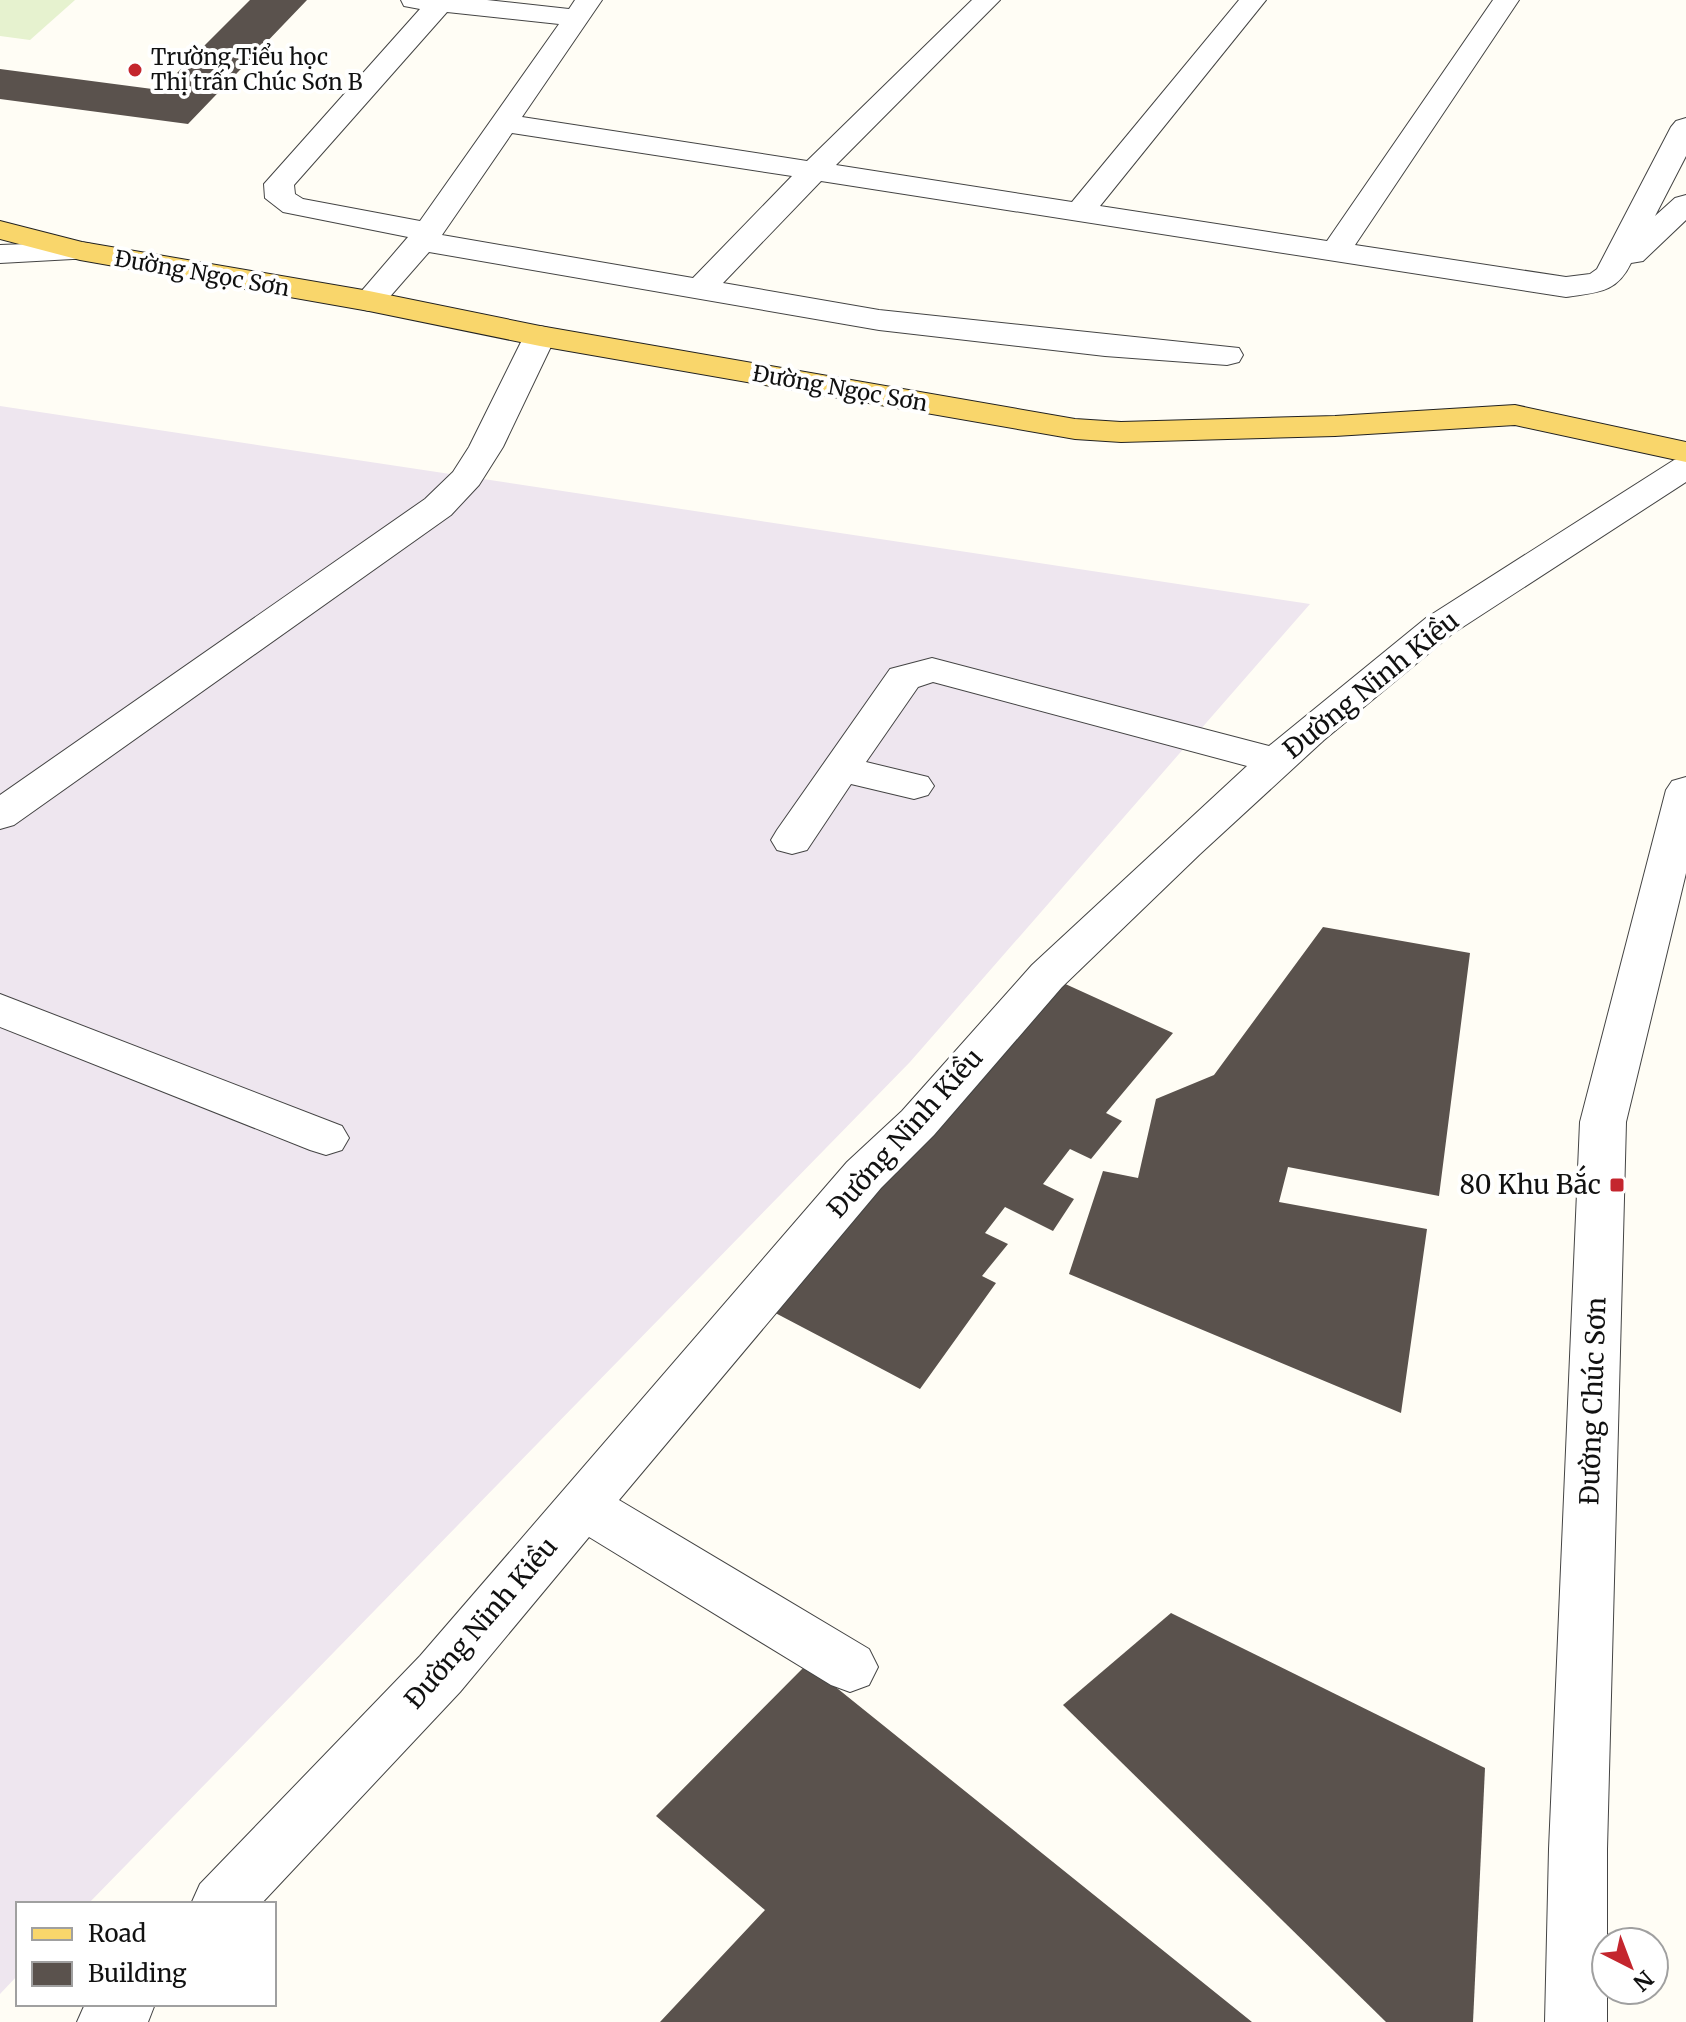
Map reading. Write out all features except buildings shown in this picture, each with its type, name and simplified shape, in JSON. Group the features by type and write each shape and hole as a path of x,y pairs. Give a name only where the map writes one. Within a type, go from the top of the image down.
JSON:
{"main road":[{"name":"Đường Ngọc Sơn","path":"0,230 80,251 369,301 540,336 1075,429 1121,432 1335,426 1515,415 1533,416 1686,452"}],"street":[{"path":"701,288 987,0"},
{"path":"1079,212 1253,0"},
{"path":"1334,253 1506,0"},
{"path":"583,9 427,1 279,184 280,198 294,206 425,237 879,320 989,334 1227,355"},
{"path":"369,301 425,237 583,9"},
{"path":"504,123 1542,286 1582,286 1599,282 1686,204"},
{"path":"1610,274 1686,127"},
{"path":"0,254 80,251"},
{"path":"0,815 438,507 467,478 480,458 540,336"},
{"name":"Đường Ninh Kiều","path":"223,1902 440,1674 864,1175 918,1123 1047,976 1277,761 1439,626 1686,467"},
{"path":"792,840 904,678 932,670 1277,761"},
{"path":"842,769 914,786"},
{"name":"Đường Chúc Sơn","path":"1576,2022 1578,1849 1603,1122 1686,790"},
{"path":"0,1010 326,1138"},
{"path":"583,1506 850,1667"},
{"path":"108,2022 123,2006"}],"shaded area":[{"path":"0,406 1310,604 910,1062 90,1902 16,1902 16,1977 0,1994"}],"green space":[{"path":"0,0 75,0 30,40 0,36"}],"place":[{"name":"Trường Tiểu học Thị trấn Chúc Sơn B","path":"135,70"},
{"name":"80 Khu Bắc","path":"1617,1185"}]}
